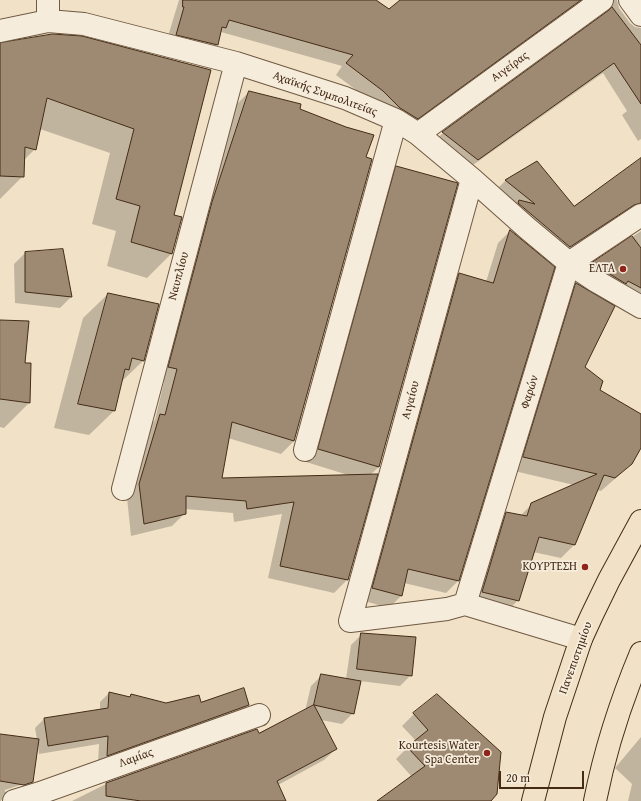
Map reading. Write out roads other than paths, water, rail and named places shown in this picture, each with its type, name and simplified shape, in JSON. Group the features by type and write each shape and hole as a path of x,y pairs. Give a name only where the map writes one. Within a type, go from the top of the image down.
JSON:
{"main road":[{"name":"Πανεπιστημίου","path":"532,799 555,718 581,640 609,580 641,521"},
{"path":"595,801 612,732 623,698 641,653"}],"street":[{"path":"48,0 48,21"},
{"name":"Αιγείρας","path":"418,134 602,0"},
{"path":"630,0 641,15"},
{"name":"Αχαϊκής Συμπολιτείας","path":"0,31 48,21 84,24 236,63 345,98 396,120 418,134 569,263 596,281 641,306"},
{"name":"Ναυπλίου","path":"123,489 236,63"},
{"path":"305,450 396,120"},
{"name":"Αιγαίου","path":"465,604 350,621 472,179"},
{"path":"569,263 641,215"},
{"name":"Φαρών","path":"465,604 569,263"},
{"path":"465,604 581,640"},
{"name":"Λαμίας","path":"14,801 258,715"}],"place":[{"name":"ΕΛΤΑ","path":"623,269"},
{"name":"ΚΟΥΡΤΕΣΗ","path":"585,567"},
{"name":"Kourtesis Water Spa Center","path":"487,753"}]}
